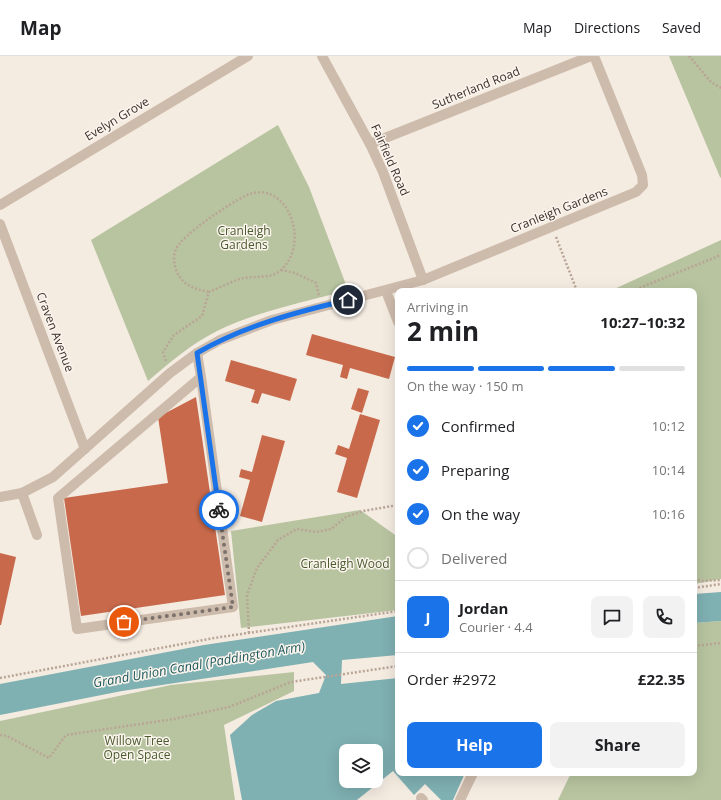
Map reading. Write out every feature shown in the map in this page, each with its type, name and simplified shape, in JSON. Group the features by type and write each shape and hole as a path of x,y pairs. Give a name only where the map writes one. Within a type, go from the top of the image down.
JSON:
{"street":[{"name":"Fairfield Road","path":"322,56 370,144 383,172 423,280"},
{"name":"Sutherland Road","path":"370,144 591,56"},
{"name":"Cranleigh Gardens","path":"396,288 423,280 632,195 643,185 642,175 594,56"},
{"name":"Evelyn Grove","path":"0,205 242,57"},
{"name":"Craven Avenue","path":"0,224 85,449"},
{"name":"Cranleigh Gardens","path":"0,497 22,493 53,477 170,373 197,353 220,340 251,327 322,306 395,288"},
{"path":"386,291 395,314"},
{"path":"197,353 201,377 233,607 77,629 58,498 201,377"},
{"path":"22,493 37,535"},
{"path":"460,800 472,776"}],"path":[{"path":"689,56 711,82 721,88"},
{"path":"264,192 279,200 290,213 295,225 296,238 292,253 281,270 269,276 241,279 209,292 194,289 184,283 178,273 174,262 175,250 184,238 251,193 264,192"},
{"path":"552,227 576,288"},
{"path":"639,288 721,255"},
{"path":"281,270 295,273 316,283 322,306"},
{"path":"170,373 163,352 174,335 202,316 209,292"},
{"path":"249,633 247,595 256,568 278,540 297,529 316,532 331,529 346,517 364,511 395,506"},
{"path":"697,580 721,580"},
{"path":"697,588 721,584"},
{"path":"0,678 249,633 395,611"},
{"path":"697,646 721,643"},
{"path":"0,735 8,736 49,758 66,735 174,719 229,707 291,682 395,666"}],"green space":[{"path":"669,56 721,56 721,178 720,177"},
{"name":"Cranleigh Gardens","path":"278,125 309,187 348,290 265,312 217,331 189,348 148,381 91,240"},
{"path":"721,240 721,579 697,583 697,288 617,288"},
{"name":"Cranleigh Wood","path":"360,510 395,535 395,610 241,628 231,531"},
{"path":"721,621 721,800 558,800 570,776 697,776 697,623"},
{"name":"Willow Tree Open Space","path":"294,672 294,691 224,725 235,800 0,800 0,721 171,685"}],"water":[{"path":"721,592 721,621 697,623 697,594"},
{"name":"Grand Union Canal (Paddington Arm)","path":"395,616 395,655 342,660 341,684 395,678 395,773 393,771 383,779 383,744 339,744 339,788 372,788 357,800 242,800 230,735 252,715 276,701 319,693 326,675 313,662 122,691 0,715 0,684 204,645"},
{"path":"397,776 464,776 453,800 441,800 425,784 414,795"}],"building":[{"path":"312,334 395,357 389,379 350,368 347,379 340,377 343,365 306,355"},
{"path":"231,360 297,379 290,401 262,393 258,404 251,402 255,390 225,381"},
{"path":"358,388 369,391 362,413 351,409"},
{"path":"196,397 225,595 81,616 64,498 168,483 158,417"},
{"path":"360,414 380,420 357,498 337,492 347,458 335,454 338,445 349,449"},
{"path":"262,435 285,441 262,522 240,516 250,480 239,477 241,469 252,472"},
{"path":"0,553 16,557 1,625 0,625"}],"way so far":[{"path":"124,622 233,607 219,510"}],"route":[{"path":"219,510 197,353 220,340 251,327 348,300"}]}
